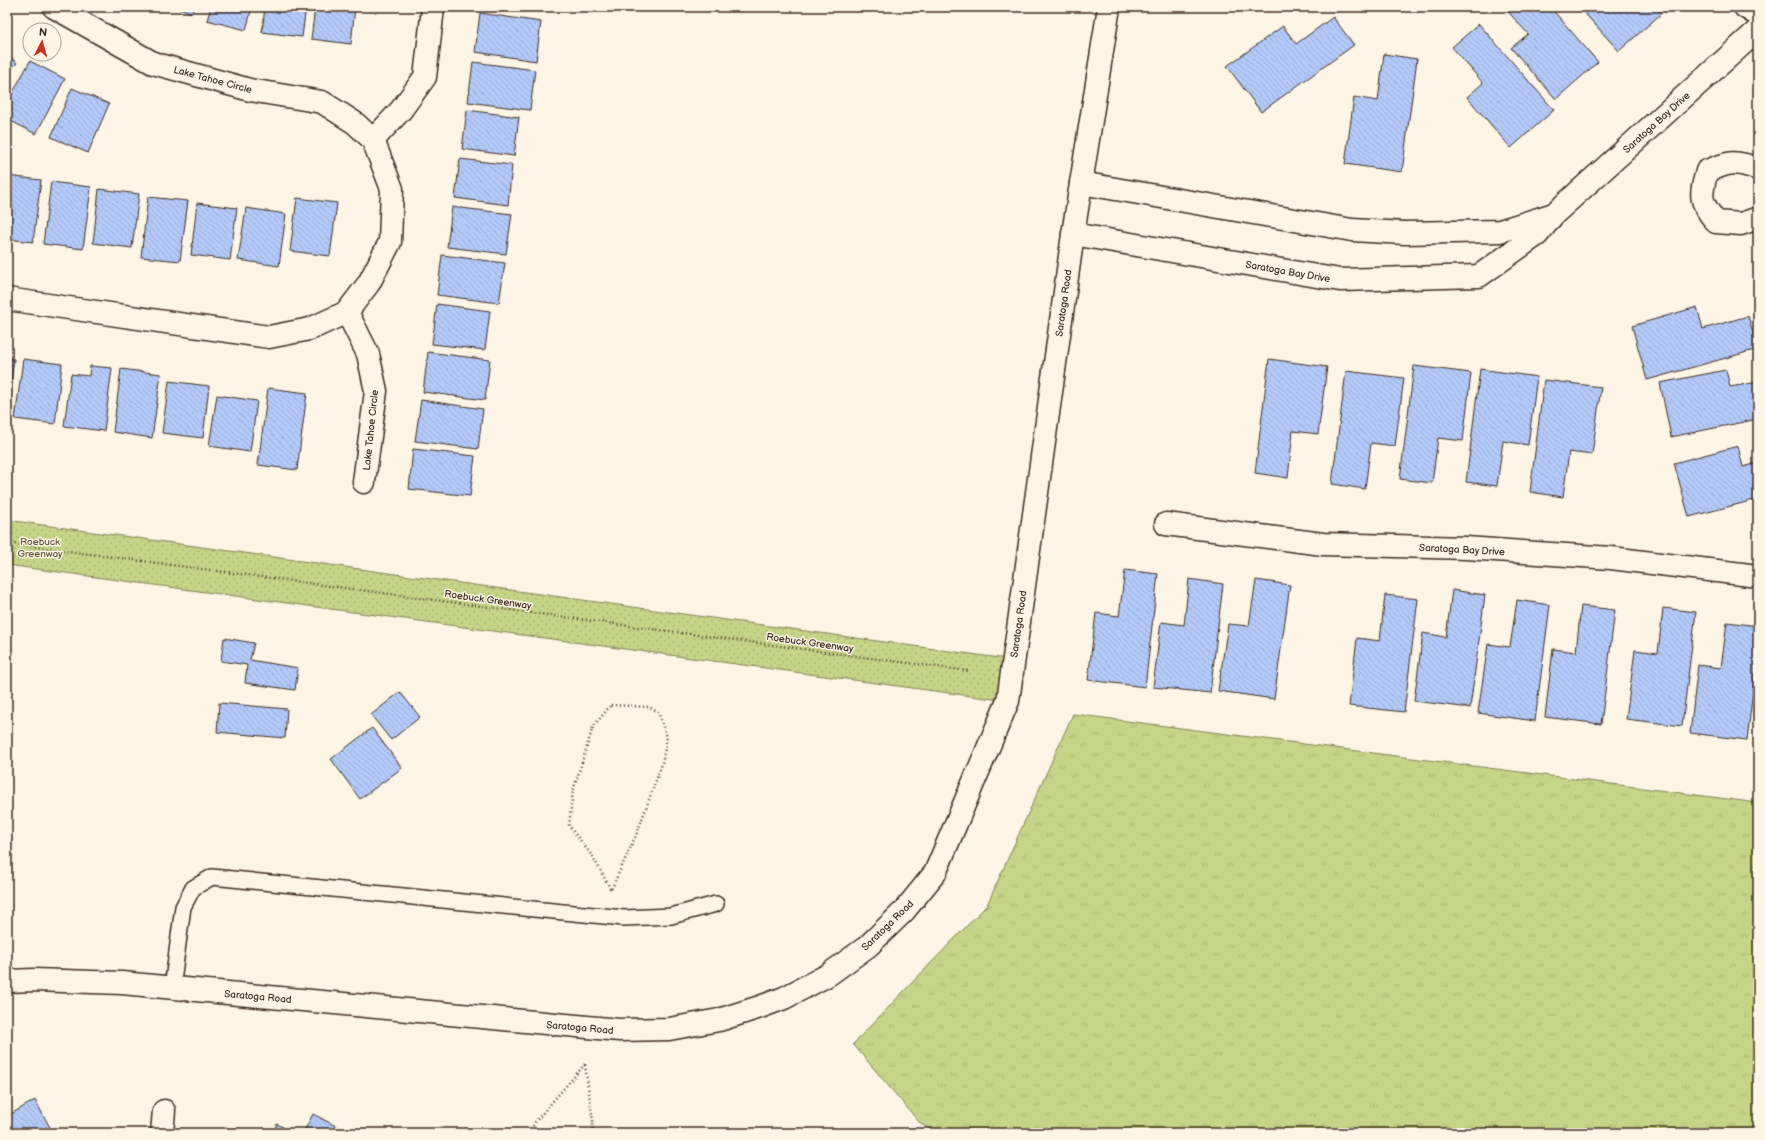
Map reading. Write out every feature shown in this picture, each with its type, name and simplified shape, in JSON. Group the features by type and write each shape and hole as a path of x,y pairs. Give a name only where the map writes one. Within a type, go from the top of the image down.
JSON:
{"street":[{"name":"Lake Tahoe Circle","path":"7,299 269,336 310,329 347,312 370,283 390,242 392,189 373,140 355,124 322,102 250,90 153,63 54,7"},
{"name":"Saratoga Road","path":"7,981 34,980 122,983 620,1030 669,1029 719,1020 784,998 828,975 868,946 904,911 935,873 1008,701 1072,234 1109,7"},
{"path":"1745,7 1758,15"},
{"path":"373,140 401,110 424,77 433,8"},
{"name":"Saratoga Bay Drive","path":"1072,234 1340,280 1478,276 1538,234 1554,214 1758,30"},
{"path":"1758,169 1744,163 1727,163 1707,171 1701,193 1706,210 1716,222 1741,224 1758,218"},
{"name":"Saratoga Bay Drive","path":"1081,183 1352,230 1406,233 1500,231 1554,214"},
{"name":"Lake Tahoe Circle","path":"347,312 368,354 376,391 364,482"},
{"name":"Saratoga Bay Drive","path":"1166,524 1323,544 1466,548 1603,558 1758,576"},
{"path":"162,1133 164,1111"}],"lane":[{"path":"172,988 183,906 193,888 212,877 624,918 671,916 716,904"}],"path":[{"name":"Roebuck Greenway","path":"7,543 968,671"},
{"path":"611,705 650,707 658,712 667,737 662,764 637,833 611,890 593,857 569,826 573,791 593,727 611,705"},
{"path":"529,1133 535,1122 585,1064 593,1121 593,1133"}],"green space":[{"name":"Roebuck Greenway","path":"7,520 1014,660 1008,701 7,565"},
{"path":"1073,714 1758,803 1758,1133 935,1133 919,1122 853,1044 987,905"}],"building":[{"path":"177,7 194,7 192,13"},
{"path":"211,7 252,7 246,30 207,20"},
{"path":"265,7 306,7 302,37 262,32"},
{"path":"315,7 355,7 351,44 311,39"},
{"path":"1504,7 1550,7 1598,62 1556,99 1511,48 1528,34"},
{"path":"1579,7 1656,7 1662,13 1619,51"},
{"path":"480,13 541,22 536,61 475,52"},
{"path":"1333,17 1354,45 1261,112 1227,66 1283,26 1296,44"},
{"path":"1479,24 1554,110 1511,148 1467,97 1483,83 1452,47"},
{"path":"7,54 17,63 7,74"},
{"path":"1384,54 1417,59 1402,172 1345,164 1354,97 1378,101"},
{"path":"29,62 65,79 36,134 7,119 7,103"},
{"path":"473,62 535,70 530,110 468,102"},
{"path":"72,88 109,104 88,153 51,137"},
{"path":"467,110 519,117 514,156 462,149"},
{"path":"460,159 512,165 508,205 455,198"},
{"path":"7,176 41,180 33,242 7,239"},
{"path":"51,182 91,187 83,249 43,244"},
{"path":"99,189 139,194 132,248 93,243"},
{"path":"148,197 188,201 180,261 141,257"},
{"path":"297,198 337,203 330,256 290,251"},
{"path":"197,203 237,208 230,260 191,255"},
{"path":"452,207 512,214 506,254 447,247"},
{"path":"246,208 286,214 279,266 238,260"},
{"path":"442,255 505,263 499,303 437,295"},
{"path":"437,304 490,311 485,350 432,344"},
{"path":"1697,307 1703,329 1748,316 1758,349 1647,380 1632,326"},
{"path":"428,352 490,360 485,400 423,392"},
{"path":"7,359 14,359 7,411"},
{"path":"23,359 62,364 55,424 15,419"},
{"path":"1269,359 1327,367 1318,434 1293,431 1288,478 1255,473"},
{"path":"90,366 112,368 104,431 64,426 71,374 89,376"},
{"path":"1414,366 1471,373 1463,441 1438,438 1432,483 1400,479"},
{"path":"121,369 161,374 152,438 113,432"},
{"path":"1480,369 1537,377 1528,445 1503,441 1497,486 1466,482"},
{"path":"1726,370 1730,387 1758,382 1758,419 1671,437 1660,383"},
{"path":"1346,371 1404,378 1395,446 1371,443 1365,489 1332,484"},
{"path":"1544,380 1601,387 1592,455 1569,452 1563,497 1530,492"},
{"path":"169,381 209,386 203,438 162,433"},
{"path":"268,388 307,393 297,470 258,465"},
{"path":"217,395 257,401 250,452 209,446"},
{"path":"421,400 483,409 478,449 415,441"},
{"path":"1738,446 1743,467 1758,463 1758,499 1689,517 1674,463"},
{"path":"413,449 475,456 470,496 409,489"},
{"path":"1125,570 1158,574 1145,687 1088,680 1096,613 1119,616"},
{"path":"1189,579 1223,584 1210,693 1153,687 1161,622 1184,625"},
{"path":"1256,580 1290,585 1274,699 1218,691 1228,624 1249,626"},
{"path":"1452,590 1485,595 1470,708 1414,701 1423,633 1446,637"},
{"path":"1385,595 1418,599 1404,712 1349,706 1357,638 1380,641"},
{"path":"1517,600 1550,605 1535,721 1478,713 1488,644 1510,647"},
{"path":"1581,606 1615,610 1601,724 1545,717 1553,649 1576,652"},
{"path":"1663,608 1696,612 1682,726 1626,719 1635,650 1658,653"},
{"path":"1727,622 1758,626 1758,650 1747,740 1690,733 1698,665 1721,668"},
{"path":"224,638 254,643 250,660 298,668 295,690 245,683 247,665 221,661"},
{"path":"400,692 420,717 391,740 371,715"},
{"path":"219,703 287,709 285,738 217,732"},
{"path":"1758,717 1758,743 1755,743"},
{"path":"372,728 402,768 360,799 331,759"},
{"path":"35,1100 53,1133 7,1133 7,1107 11,1114"},
{"path":"313,1114 349,1133 303,1133"},
{"path":"277,1124 294,1133 272,1133"}]}
